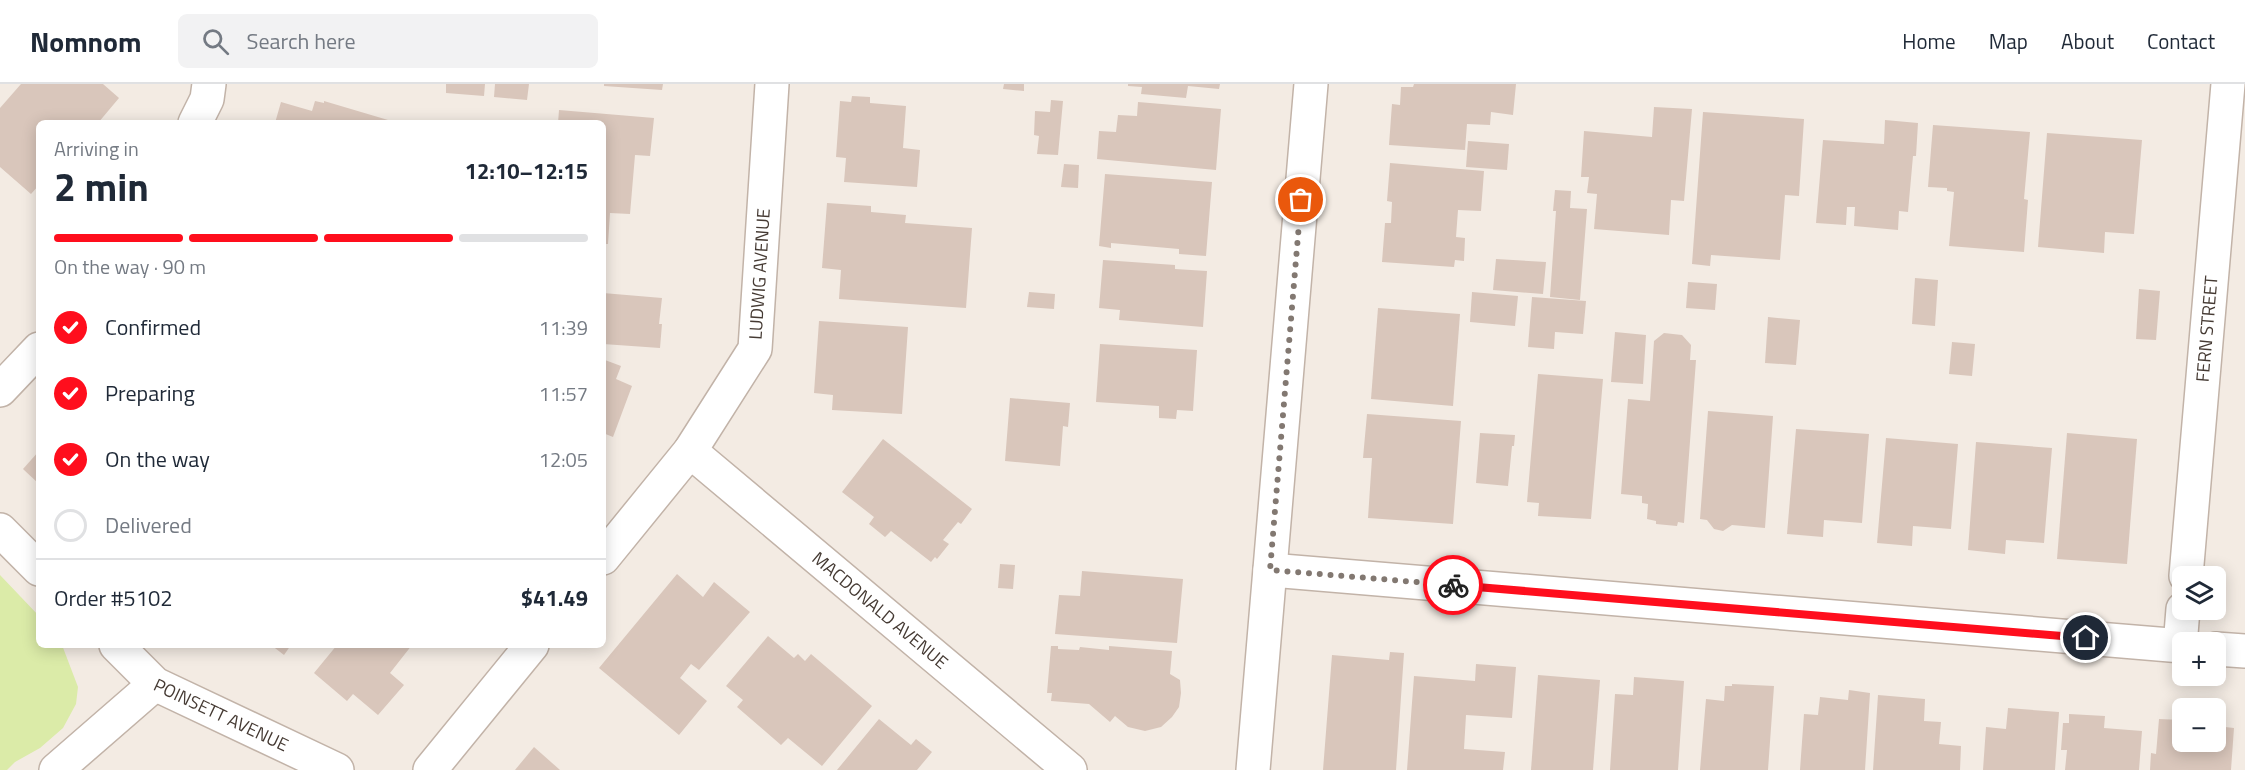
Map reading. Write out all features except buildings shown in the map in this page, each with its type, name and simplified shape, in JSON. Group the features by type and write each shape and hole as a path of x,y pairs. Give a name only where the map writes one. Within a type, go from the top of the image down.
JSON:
{"street":[{"path":"196,120 207,99 209,84"},
{"name":"LUDWIG AVENUE","path":"606,554 690,451 756,349 772,84"},
{"path":"1253,770 1311,84"},
{"name":"FERN STREET","path":"2187,566 2228,84"},
{"path":"0,390 36,352"},
{"name":"MACDONALD AVENUE","path":"690,451 1070,770"},
{"path":"0,530 36,566"},
{"path":"1270,570 2172,645"},
{"name":"POINSETT AVENUE","path":"119,648 155,684 337,770"},
{"path":"430,770 530,648"},
{"path":"2226,650 2245,651"},
{"path":"56,770 155,684"}],"green space":[{"path":"0,575 36,613 36,648 63,648 78,687 76,704 63,728 40,748 15,762 7,770 0,770"}],"way so far":[{"path":"1301,200 1270,570 1453,585"}],"route":[{"path":"1453,585 2086,638"}]}
